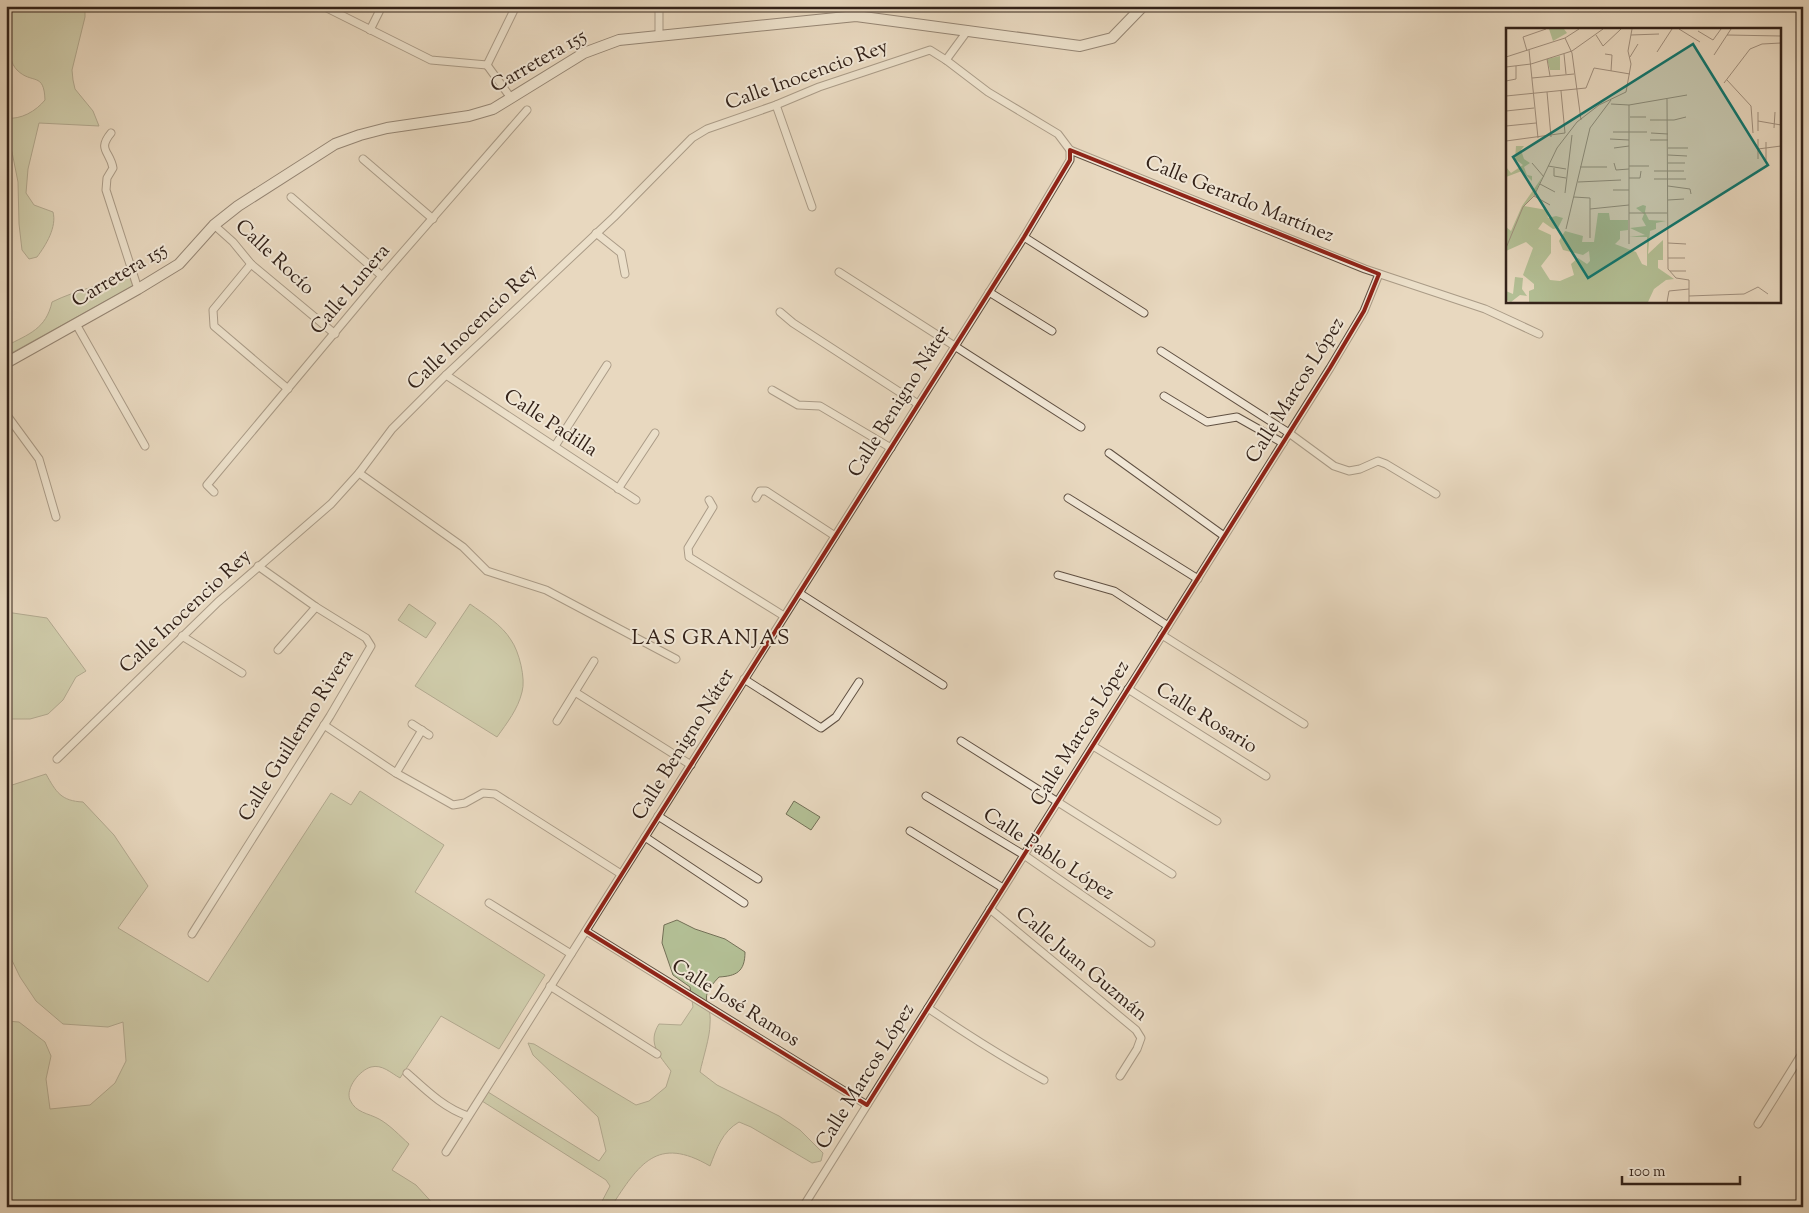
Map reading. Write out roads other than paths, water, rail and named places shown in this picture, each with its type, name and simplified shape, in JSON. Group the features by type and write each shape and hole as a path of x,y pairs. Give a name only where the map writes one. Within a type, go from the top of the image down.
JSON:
{"street":[{"path":"322,6 431,60 487,65"},
{"path":"370,30 382,6"},
{"path":"487,65 516,6"},
{"path":"659,6 659,36"},
{"name":"Carretera 155","path":"6,363 138,289 178,264 214,226 260,192 335,144 387,128 469,116 493,109 584,53 619,40 856,16 1080,46 1112,38 1143,6"},
{"path":"946,60 968,30"},
{"name":"Calle Inocencio Rey","path":"57,759 182,636 258,566 331,504 359,473 392,429 692,138 707,129 776,105 819,87 930,50 946,60"},
{"name":"Calle Gerardo Martínez","path":"946,60 988,92 1058,134 1070,150 1379,274 1485,310 1539,334"},
{"path":"487,65 510,98"},
{"path":"776,105 812,207"},
{"name":"Calle Lunera","path":"214,492 207,485 382,276 527,110"},
{"path":"111,133 104,141 104,149 112,160 113,168 107,178 106,190 138,289"},
{"name":"Calle Benigno Náter","path":"446,1152 1024,237 1070,160 1070,150"},
{"path":"364,159 433,219"},
{"path":"291,197 382,276"},
{"name":"Calle Rocío","path":"214,226 233,242 251,264 335,334"},
{"path":"596,233 621,253 625,274"},
{"path":"1024,237 1144,313"},
{"path":"251,264 213,310 214,326 288,389"},
{"path":"839,272 1081,427"},
{"name":"Calle Marcos López","path":"803,1207 1283,443 1364,311 1379,274"},
{"path":"989,292 1052,331"},
{"path":"780,312 793,324 918,404"},
{"path":"76,324 145,446"},
{"path":"1161,351 1289,433 1334,466 1349,470 1360,469 1378,461 1436,494"},
{"path":"555,446 607,365"},
{"name":"Calle Padilla","path":"446,375 636,500"},
{"path":"772,390 798,405 820,406 891,448"},
{"path":"1164,396 1208,422 1237,417 1283,443"},
{"path":"6,414 39,458 56,517"},
{"path":"618,488 655,434"},
{"path":"1109,453 1224,536"},
{"path":"359,473 463,548 487,571 546,590 676,659"},
{"path":"756,498 760,491 766,491 835,536"},
{"path":"1068,498 1198,579"},
{"path":"708,500 713,507 688,548 689,557 784,616"},
{"name":"Calle Guillermo Rivera","path":"192,934 324,725 371,646 366,638 316,607 258,566"},
{"path":"1058,575 1114,591 1168,626"},
{"path":"799,593 943,685"},
{"path":"278,650 316,607"},
{"path":"1162,635 1304,724"},
{"path":"182,636 242,673"},
{"path":"557,721 594,660"},
{"path":"744,679 821,728 836,718 860,682"},
{"name":"Calle Rosario","path":"1128,689 1266,776"},
{"path":"575,692 691,765"},
{"path":"412,724 429,734"},
{"path":"324,725 396,773 454,804 465,803 483,793 495,794 621,874"},
{"path":"396,773 422,730"},
{"path":"961,741 1172,874"},
{"path":"1093,746 1217,821"},
{"name":"Calle Pablo López","path":"926,796 1024,855 1151,943"},
{"path":"658,816 758,879"},
{"path":"910,831 1003,888"},
{"path":"645,837 744,902"},
{"path":"488,903 571,954"},
{"name":"Calle Juan Guzmán","path":"990,909 1136,1030 1141,1038 1137,1049 1120,1076"},
{"name":"Calle José Ramos","path":"586,931 867,1105"},
{"path":"550,986 657,1054"},
{"path":"928,1008 1044,1080"},
{"path":"1758,1124 1803,1052"},
{"path":"407,1073 447,1106 456,1112 468,1116"}],"district":[{"name":"LAS GRANJAS","path":"711,639"}]}
